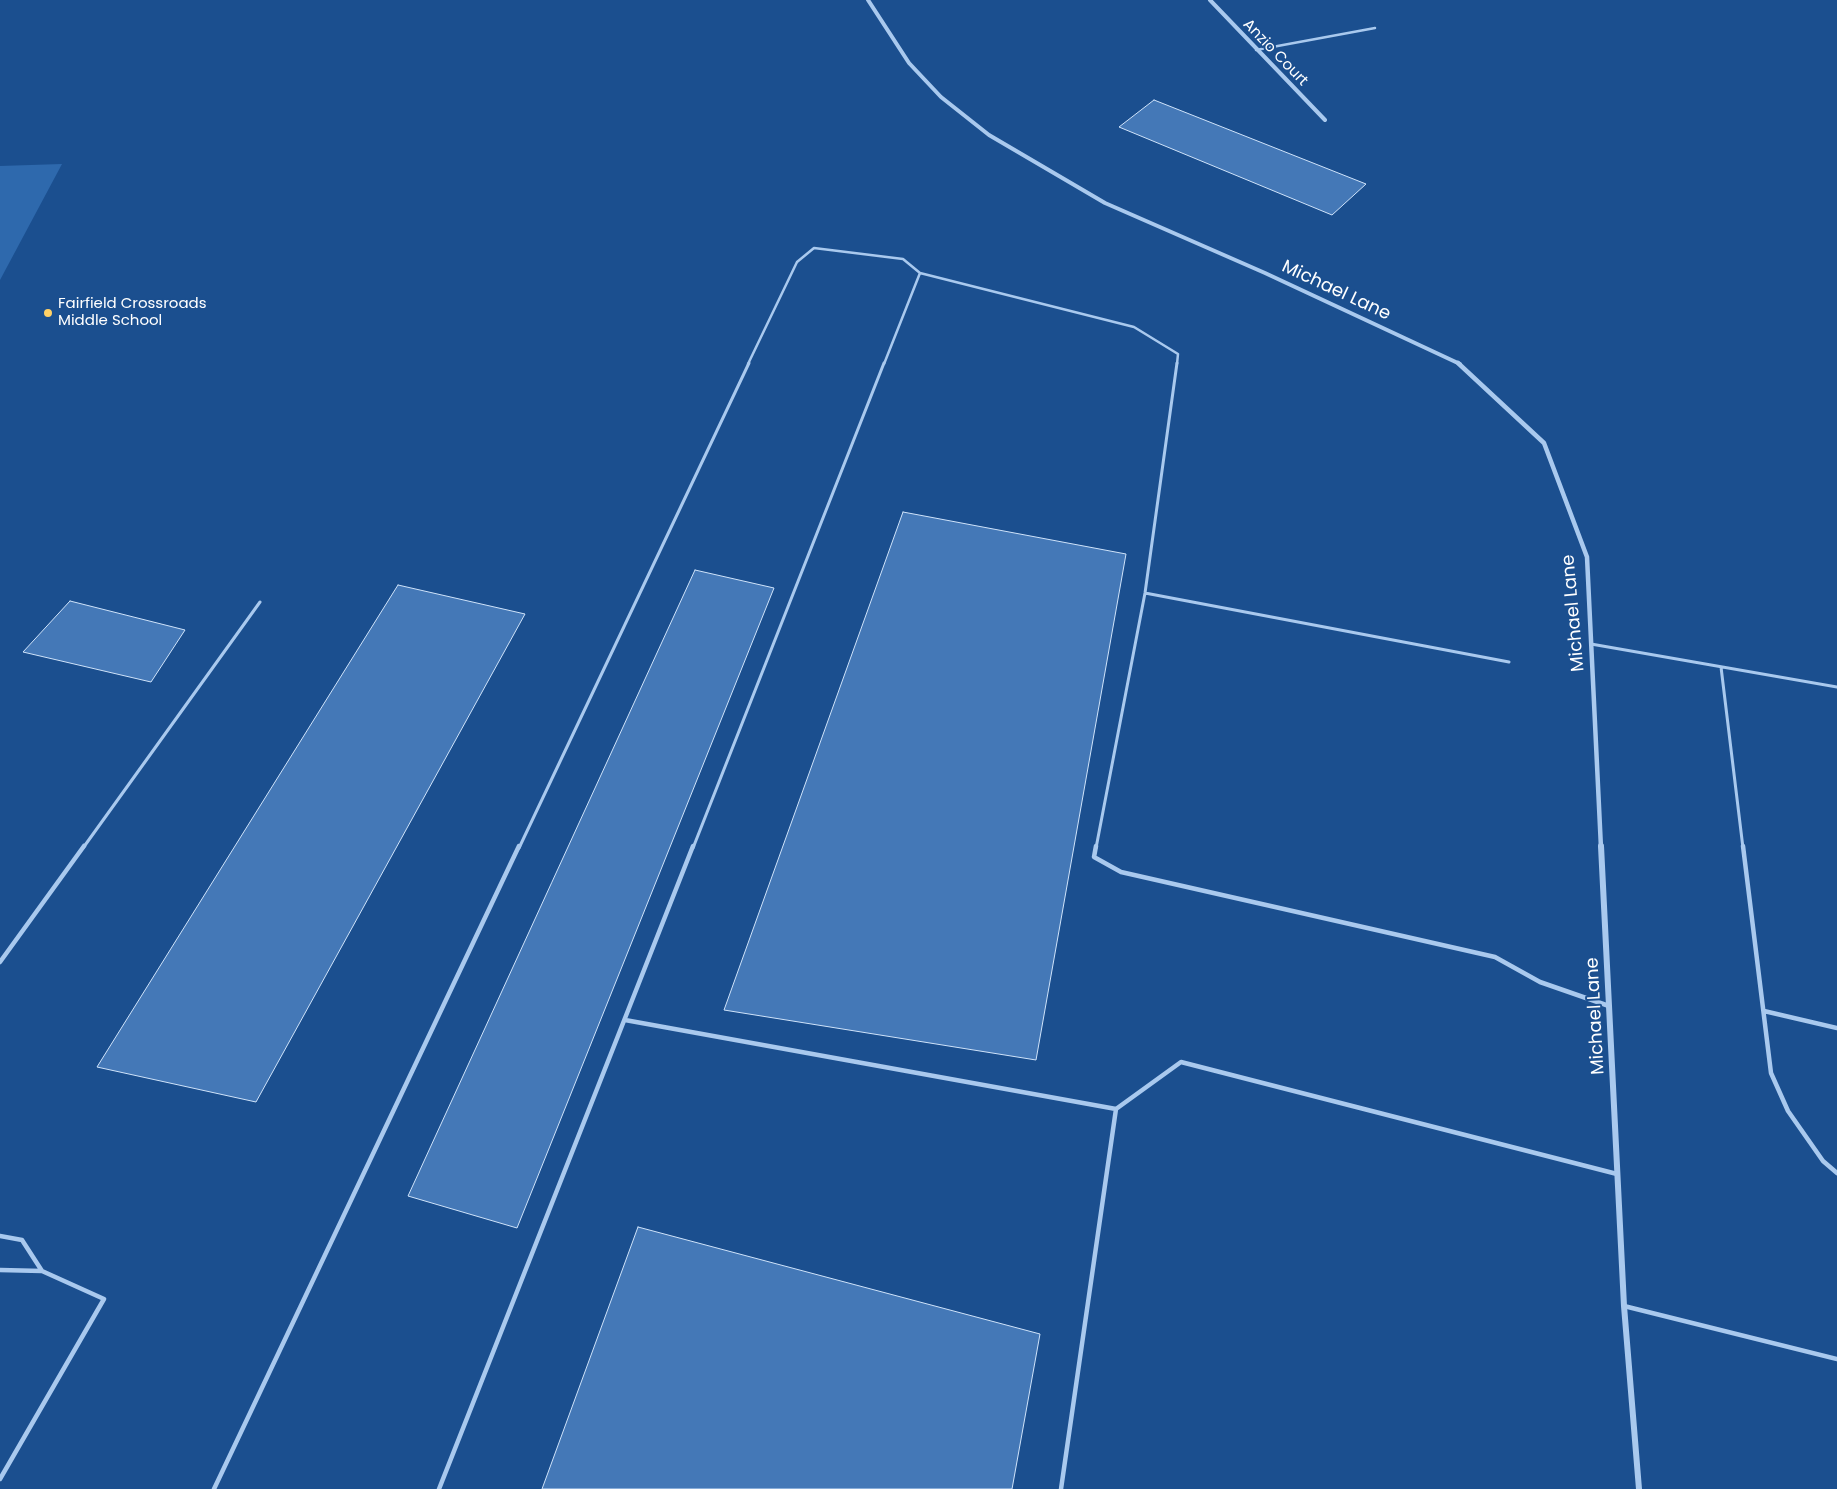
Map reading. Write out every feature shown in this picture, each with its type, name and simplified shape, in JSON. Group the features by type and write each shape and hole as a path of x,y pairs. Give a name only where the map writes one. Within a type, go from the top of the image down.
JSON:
{"street":[{"name":"Michael Lane","path":"868,0 909,63 941,97 989,135 1106,203 1265,273 1456,361 1544,443 1587,557 1624,1306 1639,1489"},
{"name":"Anzio Court","path":"1210,0 1325,120"}],"lane":[{"path":"1256,50 1375,28"},
{"path":"214,1489 797,262 814,248 903,260 920,273 1134,327 1178,354 1145,592 1094,857 1121,872 1495,957 1540,982 1609,1006"},
{"path":"439,1489 920,273"},
{"path":"1145,592 1509,662"},
{"path":"0,962 260,602"},
{"path":"1591,644 1837,687"},
{"path":"1721,666 1771,1072 1788,1111 1823,1161 1837,1173"},
{"path":"1764,1011 1837,1028"},
{"path":"625,1020 1116,1110"},
{"path":"1061,1489 1116,1110 1181,1062 1617,1174"},
{"path":"0,1236 22,1240 42,1271"},
{"path":"0,1270 42,1271 104,1298 0,1479"},
{"path":"1624,1306 1837,1359"}],"shaded area":[{"path":"62,164 0,280 0,166"}],"building":[{"path":"1154,100 1366,184 1332,215 1119,127"},
{"path":"903,512 1126,554 1036,1060 724,1010"},
{"path":"695,570 774,588 517,1228 408,1196"},
{"path":"398,585 525,614 256,1102 97,1067"},
{"path":"70,601 185,630 151,682 23,652"},
{"path":"638,1227 1040,1334 1012,1489 542,1489"}],"place":[{"name":"Fairfield Crossroads Middle School","path":"48,313"}]}
